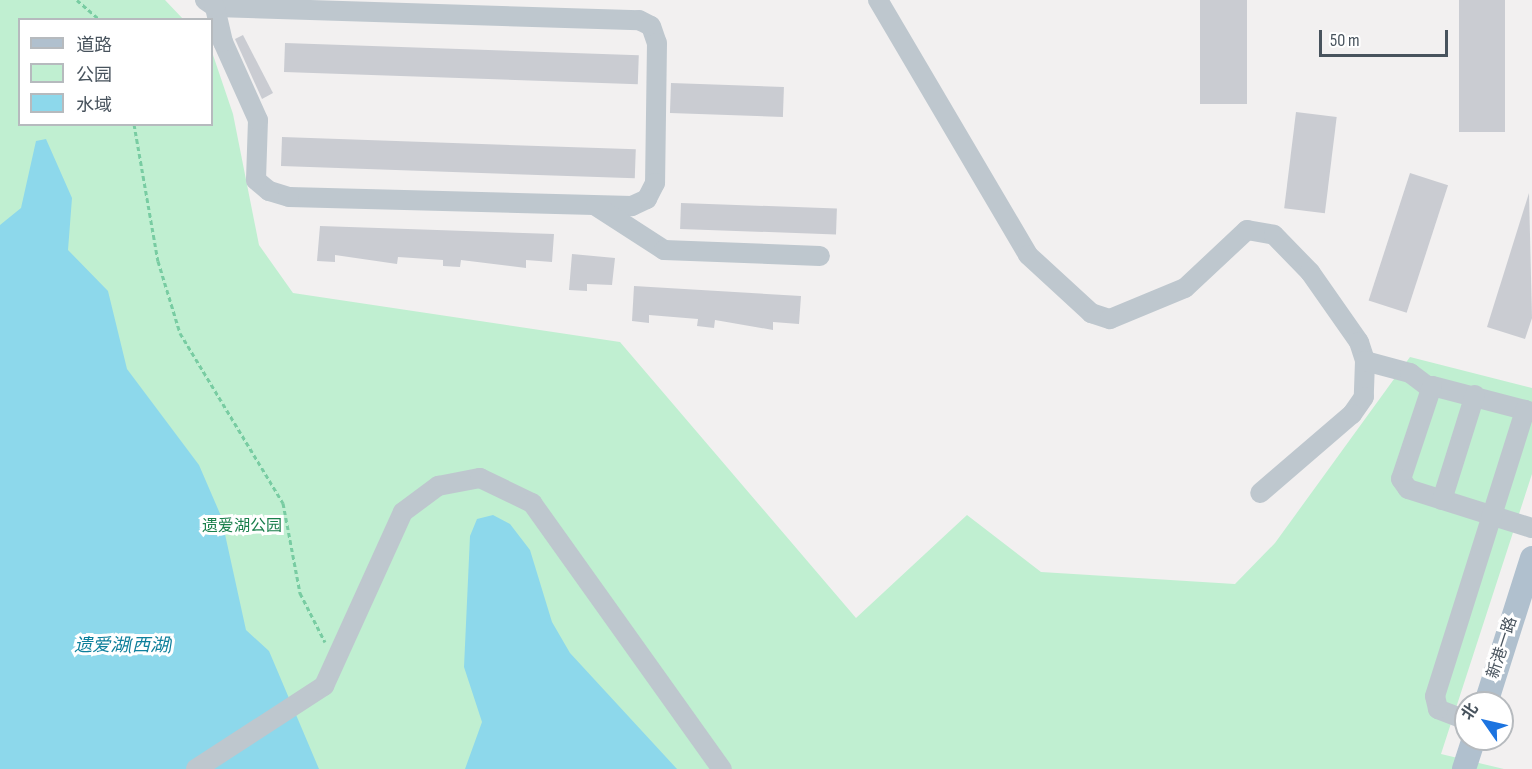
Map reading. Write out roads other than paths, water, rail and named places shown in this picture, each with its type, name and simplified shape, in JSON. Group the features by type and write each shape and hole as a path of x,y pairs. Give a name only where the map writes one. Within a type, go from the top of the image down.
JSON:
{"main road":[{"name":"新港一路","path":"1489,691 1532,558"},
{"path":"1464,769 1470,751"}],"lane":[{"path":"878,0 903,51 1028,255 1074,301 1110,319 1185,288 1247,230 1274,235 1310,272 1359,342 1365,361 1364,398 1353,414 1260,493"},
{"path":"211,2 639,20 651,26 657,43 655,183 647,199 632,206 288,197 269,191 256,180 258,120 223,42 211,2"},
{"path":"596,206 664,250 820,256"},
{"path":"1365,361 1410,373 1430,388"},
{"path":"1430,388 1439,385 1529,411 1492,515 1435,696 1438,709 1454,715"},
{"path":"1430,388 1401,479 1408,489 1532,528"},
{"path":"1442,500 1475,395"},
{"path":"196,769 316,694 340,659 403,512 438,486 480,478 532,502 722,769"}],"water":[{"name":"遗爱湖(西湖)","path":"46,139 72,198 68,250 108,291 127,369 199,465 221,516 246,630 269,651 319,769 0,769 0,225 21,208 36,141"},
{"path":"493,515 510,524 530,550 552,622 570,653 677,769 465,769 482,722 464,667 470,536 477,519"}],"park label":[{"name":"遗爱湖公园","path":"242,527"}]}
